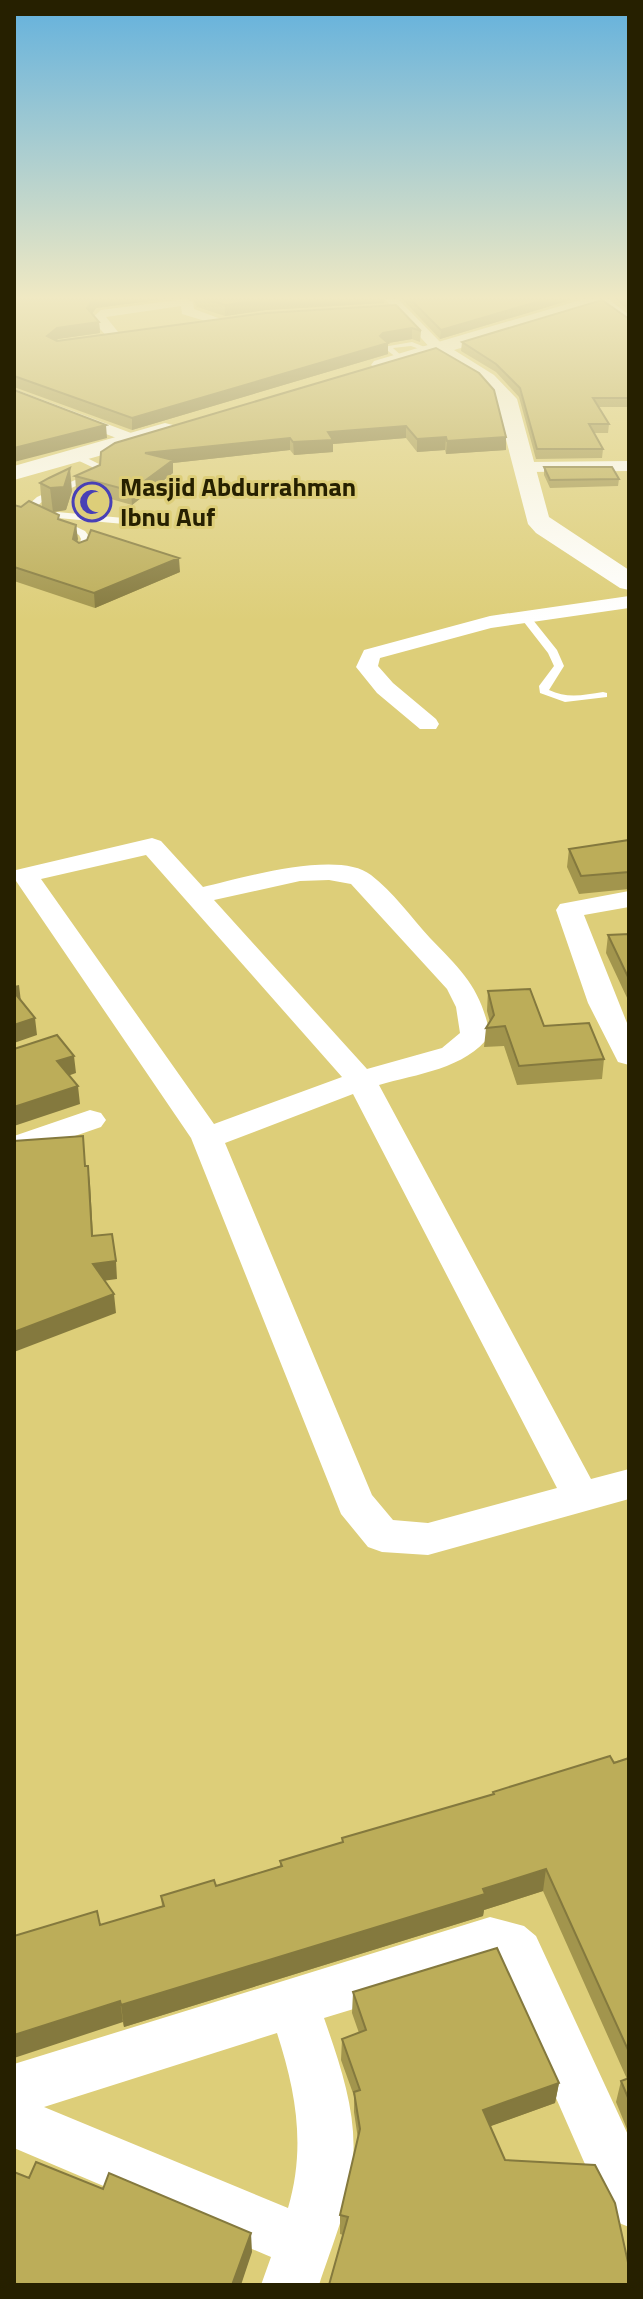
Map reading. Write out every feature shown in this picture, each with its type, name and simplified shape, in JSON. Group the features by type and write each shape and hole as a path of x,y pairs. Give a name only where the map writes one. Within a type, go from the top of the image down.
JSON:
{"street":[{"path":"46,406 133,439"},
{"path":"506,406 526,467 537,519 545,528 629,582"},
{"path":"19,468 78,457 178,426"},
{"path":"526,467 629,466"},
{"path":"428,724 385,688 367,667 371,654 476,625 629,602"},
{"path":"581,1497 361,1080 152,846 25,875 207,1138 355,1503 382,1536 428,1539 629,1484"},
{"path":"196,896 300,873 329,872 360,878 460,986 470,1007 475,1035 453,1054 361,1080 207,1138"},
{"path":"629,899 569,910 608,1020 629,1056"},
{"path":"14,1147 90,1120"},
{"path":"14,2090 294,2005 490,1941 506,1943 518,1953 629,2199"},
{"path":"14,2121 297,2264 323,2184 327,2135 315,2068 294,2005"}],"lane":[{"path":"78,457 96,466 97,473 32,504 33,509 82,533 86,539 82,552"},
{"path":"47,514 124,521"},
{"path":"525,617 553,652 559,666 544,686 544,691 560,699 571,700 603,695"}],"building":[{"path":"14,406 57,406 106,425 14,448"},
{"path":"99,406 172,406 132,418"},
{"path":"239,406 498,406 506,437 447,441 446,437 417,439 406,426 328,432 333,440 293,442 290,438 145,453 173,460 131,491 75,476 100,465 101,452 115,443"},
{"path":"525,406 598,406 609,424 589,424 603,449 537,449"},
{"path":"544,467 612,467 619,479 550,480"},
{"path":"70,468 64,487 50,488 40,483 49,478"},
{"path":"29,501 59,515 58,519 76,525 73,539 79,543 87,540 91,530 179,558 94,593 14,567 14,505 21,507"},
{"path":"629,840 629,872 581,876 569,849"},
{"path":"629,934 629,979 608,935"},
{"path":"530,989 544,1026 589,1023 604,1059 519,1066 505,1026 486,1028 494,1015 488,991"},
{"path":"14,992 35,1018 14,1025"},
{"path":"57,1035 74,1056 57,1061 78,1086 14,1107 14,1049"},
{"path":"83,1136 92,1236 112,1234 116,1261 93,1264 114,1294 14,1332 14,1141"},
{"path":"610,1756 614,1763 629,1758 629,2052 546,1869 483,1889 485,1894 14,2035 14,1936 97,1911 100,1925 164,1906 161,1896 214,1880 216,1886 282,1866 280,1861 343,1842 342,1838"},
{"path":"497,1948 559,2083 483,2110 505,2160 595,2165 615,2203 629,2267 629,2285 329,2285 348,2217 340,2215 360,2129 354,2092 360,2090 342,2039 366,2030 353,1992"},
{"path":"629,2078 629,2100 621,2081"},
{"path":"36,2162 103,2189 109,2173 251,2233 232,2285 14,2285 14,2172 29,2178"}],"place":[{"name":"Masjid Abdurrahman Ibnu Auf","path":"92,502"}]}
